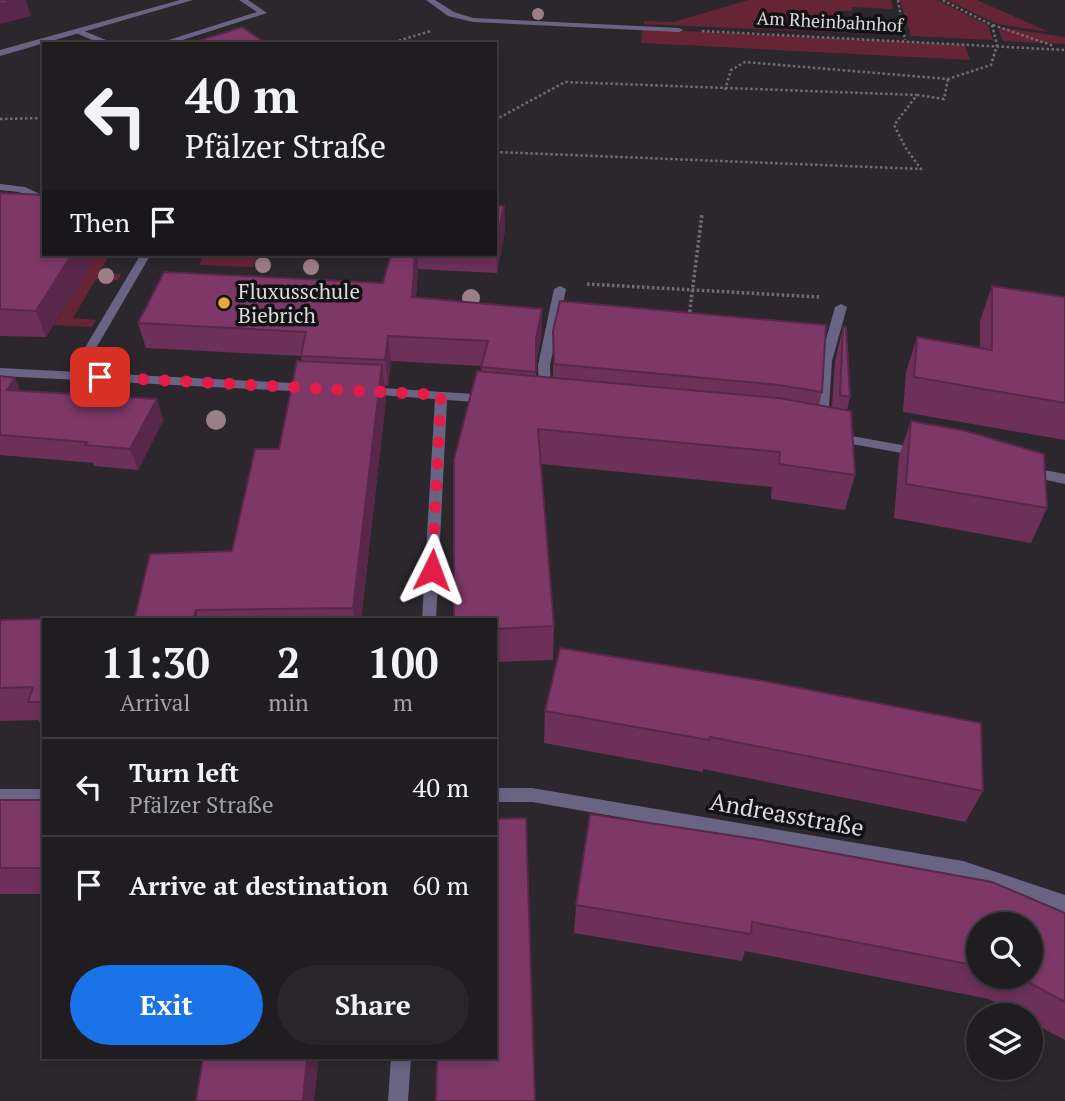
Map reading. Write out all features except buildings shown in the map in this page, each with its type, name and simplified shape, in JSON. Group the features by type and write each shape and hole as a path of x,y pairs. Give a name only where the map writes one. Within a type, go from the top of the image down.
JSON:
{"street":[{"path":"0,53 188,0"},
{"path":"167,42 263,13 243,0"},
{"path":"430,0 451,15 465,19 678,30"},
{"path":"79,31 104,42"},
{"path":"0,187 21,189 42,199"},
{"path":"74,376 145,256"},
{"path":"545,405 544,365 560,289"},
{"path":"841,307 826,361 816,433 930,454"},
{"path":"0,372 319,388"},
{"path":"360,391 506,401"},
{"path":"429,618 441,395"},
{"path":"1011,469 1065,479"},
{"name":"Andreasstraße","path":"497,795 532,795 962,869 1065,904"},
{"path":"0,796 42,796"},
{"path":"398,1101 401,1059"}],"path":[{"path":"898,0 905,40"},
{"path":"942,0 992,25 1045,46 1065,49"},
{"path":"724,90 731,69 745,62 948,79 991,65 997,45 992,25"},
{"name":"Am Rheinbahnhof","path":"678,30 1065,49"},
{"path":"497,119 565,82 724,90 917,95 944,99 948,79"},
{"path":"497,152 921,169 905,147 894,125 917,95"},
{"path":"0,118 42,118"},
{"path":"688,325 702,214"},
{"path":"560,289 561,282 843,298 841,307"}],"shaded area":[{"path":"748,0 891,0 893,9 852,7 852,11 837,11 839,22 897,25 900,35 644,24 644,21 674,22"},
{"path":"900,0 937,0 988,25 993,40 911,36"},
{"path":"947,0 977,0 1049,32 997,24"},
{"path":"998,27 1065,37 1065,44 1003,41"},
{"path":"642,29 965,45 970,60 641,43"},
{"path":"96,256 109,256 99,273 121,274 118,280 96,279 73,318 96,320 92,327 54,325"},
{"path":"203,256 257,256 253,267 199,265"}],"place":[{"name":"Fluxusschule Biebrich","path":"224,303"}],"route":[{"path":"100,377 441,395 432,570"}]}
